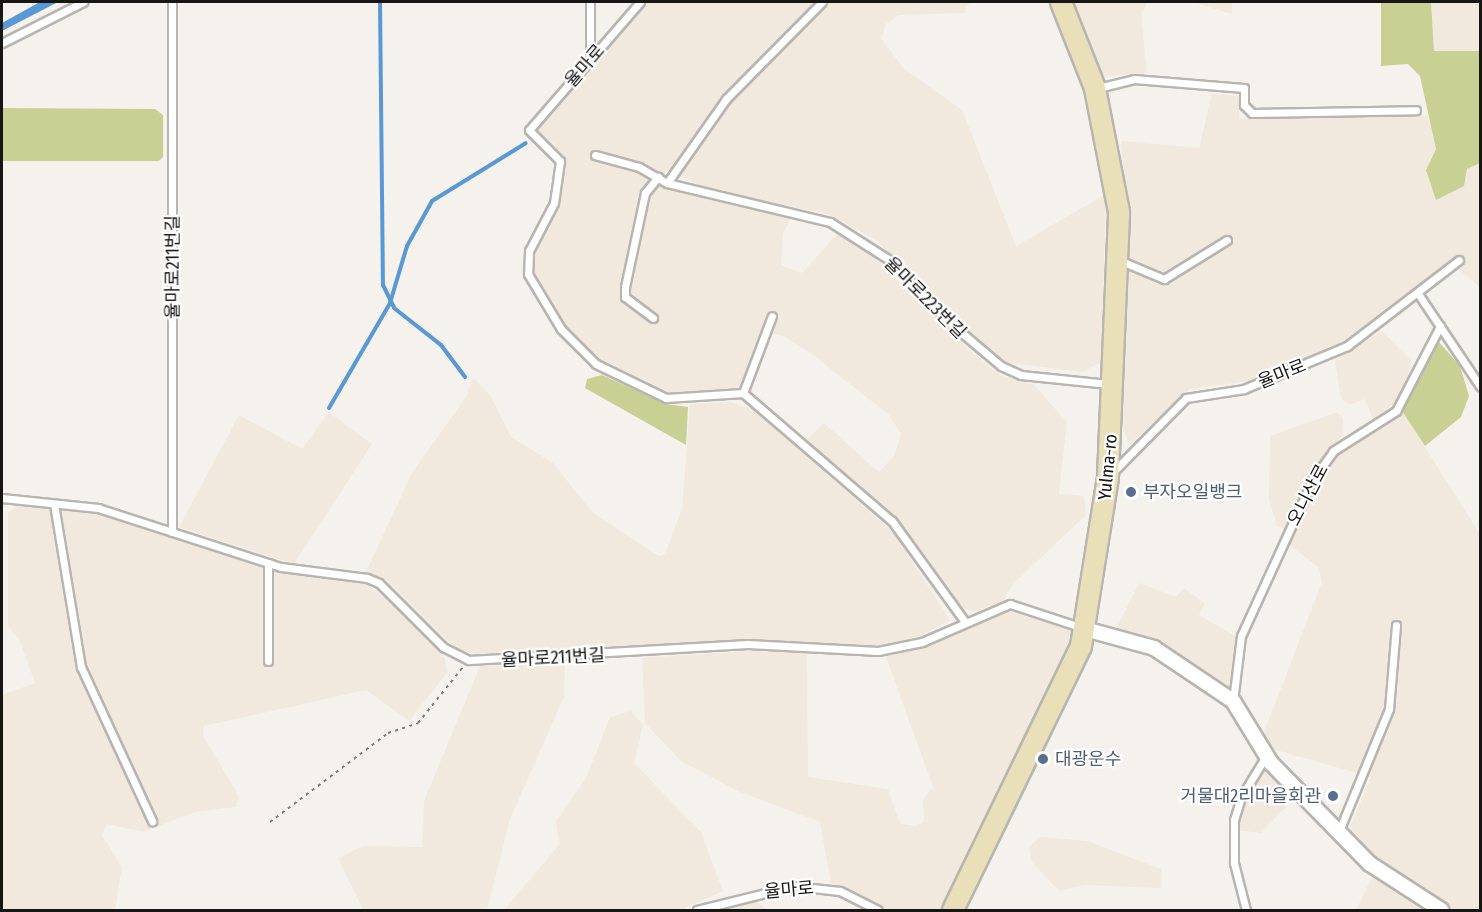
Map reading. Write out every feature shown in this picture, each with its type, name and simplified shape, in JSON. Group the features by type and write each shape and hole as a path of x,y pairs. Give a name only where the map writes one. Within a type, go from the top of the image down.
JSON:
{"street":[{"name":"Yulma-ro","path":"953,910 1072,667 1085,629 1108,477 1120,261 1113,166 1095,88 1061,2"},
{"path":"1085,629 1154,648 1233,701 1266,756 1370,864 1441,910"}],"lane":[{"path":"2,43 82,2"},
{"name":"율마로211번길","path":"172,2 172,532"},
{"path":"590,2 590,60"},
{"name":"율마로","path":"640,2 529,130 560,161 554,203 530,251 528,274 575,345 596,364 666,398 742,393"},
{"path":"668,183 726,99 822,2"},
{"path":"1095,88 1134,79 1244,88 1244,105 1252,112 1416,110"},
{"name":"율마로223번길","path":"595,155 658,177 668,183 830,222 891,261 949,322 1001,366 1021,375 1114,385"},
{"path":"653,318 626,297 625,287 645,193 658,177"},
{"path":"1120,261 1164,279 1227,240"},
{"name":"율마로","path":"1108,477 1186,398 1244,389 1347,346 1419,295 1459,260"},
{"path":"1419,295 1480,386"},
{"path":"772,316 742,393 892,521 965,622"},
{"name":"오니산로","path":"1233,701 1241,636 1313,479 1334,452 1396,411 1440,326"},
{"path":"2,498 98,508 268,563 379,583 443,647 469,660"},
{"path":"54,504 81,666 152,820"},
{"path":"268,563 268,661"},
{"name":"율마로211번길","path":"469,660 748,644 878,651 922,642 998,607 1019,604 1085,629"},
{"path":"1339,831 1389,709 1396,625"},
{"path":"1246,910 1234,863 1234,820 1240,797 1266,756"},
{"name":"율마로","path":"697,910 722,900 802,886 840,891 878,910"}],"path":[{"path":"270,822 388,733 418,723 469,660"}],"shaded area":[{"path":"647,2 970,2 964,13 899,15 886,24 881,38 903,68 962,110 1016,246 1106,194 1101,362 1083,372 1002,362 877,241 828,214 711,190 666,170 659,186 792,217 783,233 781,265 802,273 837,234 866,249 969,350 1000,375 1034,385 1067,422 1059,494 1084,496 1086,515 1013,584 1003,601 974,612 961,607 898,521 807,440 824,423 879,472 894,456 901,434 889,415 812,354 783,336 765,333 746,379 735,391 676,396 604,365 562,325 531,273 533,249 557,202 564,168 556,146 536,128"},
{"path":"1070,2 1148,2 1141,14 1147,73 1099,77"},
{"path":"1192,2 1232,2 1232,14"},
{"path":"1431,2 1480,2 1480,51 1434,51"},
{"path":"1212,94 1239,96 1239,119 1347,112 1428,116 1436,149 1429,162 1465,180 1467,169 1480,163 1480,287 1450,262 1337,346 1256,380 1190,389 1129,445 1120,417 1130,248 1121,141 1199,148"},
{"path":"1382,331 1412,362 1400,399 1373,420 1365,399 1349,405 1341,399 1335,360"},
{"path":"473,378 490,395 511,437 553,463 593,513 659,556 665,554 682,509 690,404 730,402 752,409 894,533 950,620 914,639 871,646 765,640 486,657 456,649 387,580 365,574 412,473 466,397"},
{"path":"1402,411 1480,534 1480,910 1448,910 1392,873 1348,832 1371,777 1276,750 1263,735 1322,582 1318,567 1288,544 1299,517 1336,456"},
{"path":"329,412 372,444 294,564 179,527 239,415 302,449"},
{"path":"1337,412 1343,418 1343,435 1311,472 1285,528 1277,527 1269,499 1270,436"},
{"path":"17,506 102,514 282,572 366,584 406,615 445,659 447,673 409,721 366,690 204,726 203,736 239,796 236,807 195,812 143,832 107,824 102,835 122,867 115,910 2,910 2,695 35,683 19,639 8,626 8,513"},
{"path":"1139,583 1176,597 1184,588 1205,603 1199,615 1237,637 1230,690 1115,631"},
{"path":"1009,611 1080,633 947,910 888,910 831,884 820,822 740,792 681,761 645,723 642,658 750,651 807,653 808,777 888,789 900,824 917,826 924,821 923,800 933,787 886,657 935,644"},
{"path":"565,665 564,697 510,819 487,910 363,910 338,858 363,846 422,847 424,801 480,666"},
{"path":"631,711 643,725 634,763 701,832 723,891 681,910 504,910 559,845 556,821 586,778 610,717"},
{"path":"1265,765 1298,794 1261,833 1236,830 1249,787"},
{"path":"1040,837 1088,841 1161,869 1161,888 1084,885 1059,891 1031,861 1029,847"},
{"path":"1373,875 1378,877 1434,910 1356,910"},
{"path":"754,899 766,910 715,910 733,904"}],"green space":[{"path":"1381,2 1431,2 1434,51 1480,51 1480,163 1467,169 1464,186 1436,200 1426,170 1436,149 1420,76 1408,64 1381,66"},
{"path":"2,108 155,109 163,115 163,157 159,161 2,161"},
{"path":"1438,341 1460,366 1469,396 1461,417 1425,446 1402,411"},
{"path":"602,375 666,404 688,407 686,445 585,388 587,379"}],"water":[{"path":"40,2 58,2 2,31 2,23"}],"waterway":[{"path":"380,2 383,285 394,308 441,345 465,377"},
{"path":"329,408 390,303 407,246 432,201 526,143"}],"place":[{"name":"부자오일뱅크","path":"1131,492"},
{"name":"대광운수","path":"1043,759"},
{"name":"거물대2리마을회관","path":"1333,796"}]}
